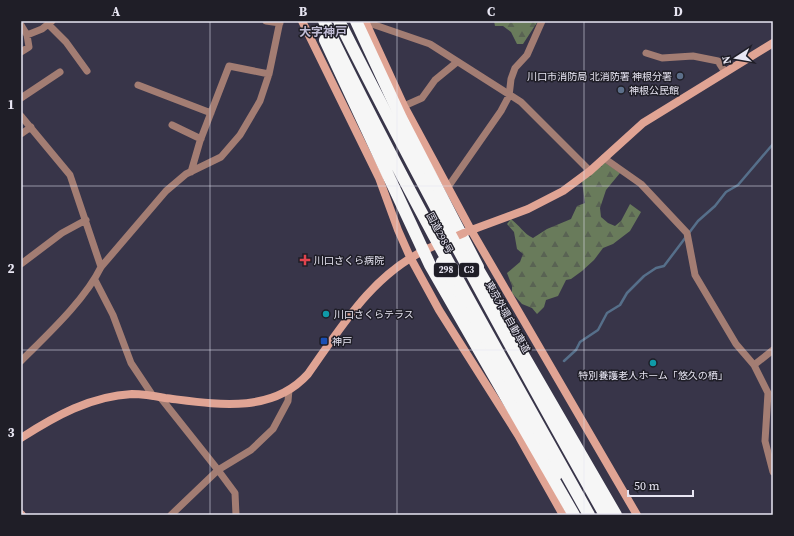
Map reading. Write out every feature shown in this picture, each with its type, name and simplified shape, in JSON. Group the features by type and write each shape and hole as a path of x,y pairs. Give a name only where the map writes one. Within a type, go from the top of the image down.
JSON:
{"highway":[{"name":"国道298号","path":"318,21 498,369 580,515"},
{"path":"318,21 430,265 574,515"},
{"name":"C3","path":"324,21 428,225 589,515"},
{"name":"東京外環自動車道","path":"339,21 387,117 484,299 605,515"},
{"path":"347,21 387,117"},
{"name":"国道298号","path":"362,21 401,118 521,351 616,515"},
{"path":"408,156 453,228 622,515"}],"street":[{"path":"21,361 55,327 95,280 101,267 166,191 186,174 221,157 240,135 260,101 269,74 280,22 266,21"},
{"path":"302,21 379,178 398,230 410,257 439,310 518,435 563,515"},
{"path":"362,21 430,44 509,96 521,102 590,171"},
{"path":"362,21 404,106 448,187 467,232 637,515"},
{"path":"448,187 501,111 509,96 511,79 515,68 526,55 542,21"},
{"path":"27,35 50,23 66,42 86,71"},
{"path":"21,25 27,35 29,47 21,52"},
{"path":"21,438 57,416 81,405 113,397 132,394 213,404 236,404 267,400 289,390 308,374 369,290 410,257 547,200 576,182 590,171 643,123 773,43"},
{"path":"646,53 662,58 693,56 718,61 726,72"},
{"path":"404,106 422,98 435,80 456,62"},
{"path":"192,172 201,139 229,66 269,74"},
{"path":"21,98 60,72"},
{"path":"138,85 211,113"},
{"path":"339,95 359,102"},
{"path":"21,116 70,175 101,267"},
{"path":"172,125 201,139"},
{"path":"21,134 31,127"},
{"path":"604,158 640,184 687,233 696,275 736,344 754,365 768,393 765,441 773,472"},
{"path":"21,264 62,233 86,220"},
{"path":"95,280 113,315 131,363 235,493 236,515"},
{"path":"754,365 773,350"},
{"path":"172,515 218,470 251,450 273,429 288,402 289,390"}],"green space":[{"path":"494,21 538,21 523,44 517,44 511,32 503,26 495,26"},
{"path":"604,162 620,173 606,190 600,208 601,217 608,223 615,226 621,221 630,204 641,212 630,231 613,244 603,248 594,260 582,271 571,279 566,280 558,296 546,300 544,307 537,314 532,308 522,304 512,293 512,286 507,273 520,262 523,254 517,249 514,232 507,224 511,219 533,238 547,229 571,219 577,206 585,203 582,181"}],"waterway":[{"path":"564,361 576,350 580,342 598,330 607,313 620,305 627,293 644,276 656,268 664,266 698,221 715,206 726,192 738,185 773,144"}],"place":[{"name":"川口市消防局 北消防署 神根分署","path":"680,76"},
{"name":"神根公民館","path":"621,90"},
{"name":"川口さくら病院","path":"305,260"},
{"name":"川口さくらテラス","path":"326,314"},
{"name":"神戸","path":"324,341"},
{"name":"特別養護老人ホーム「悠久の栖」","path":"653,363"}],"district":[{"name":"大字神戸","path":"323,32"}]}
